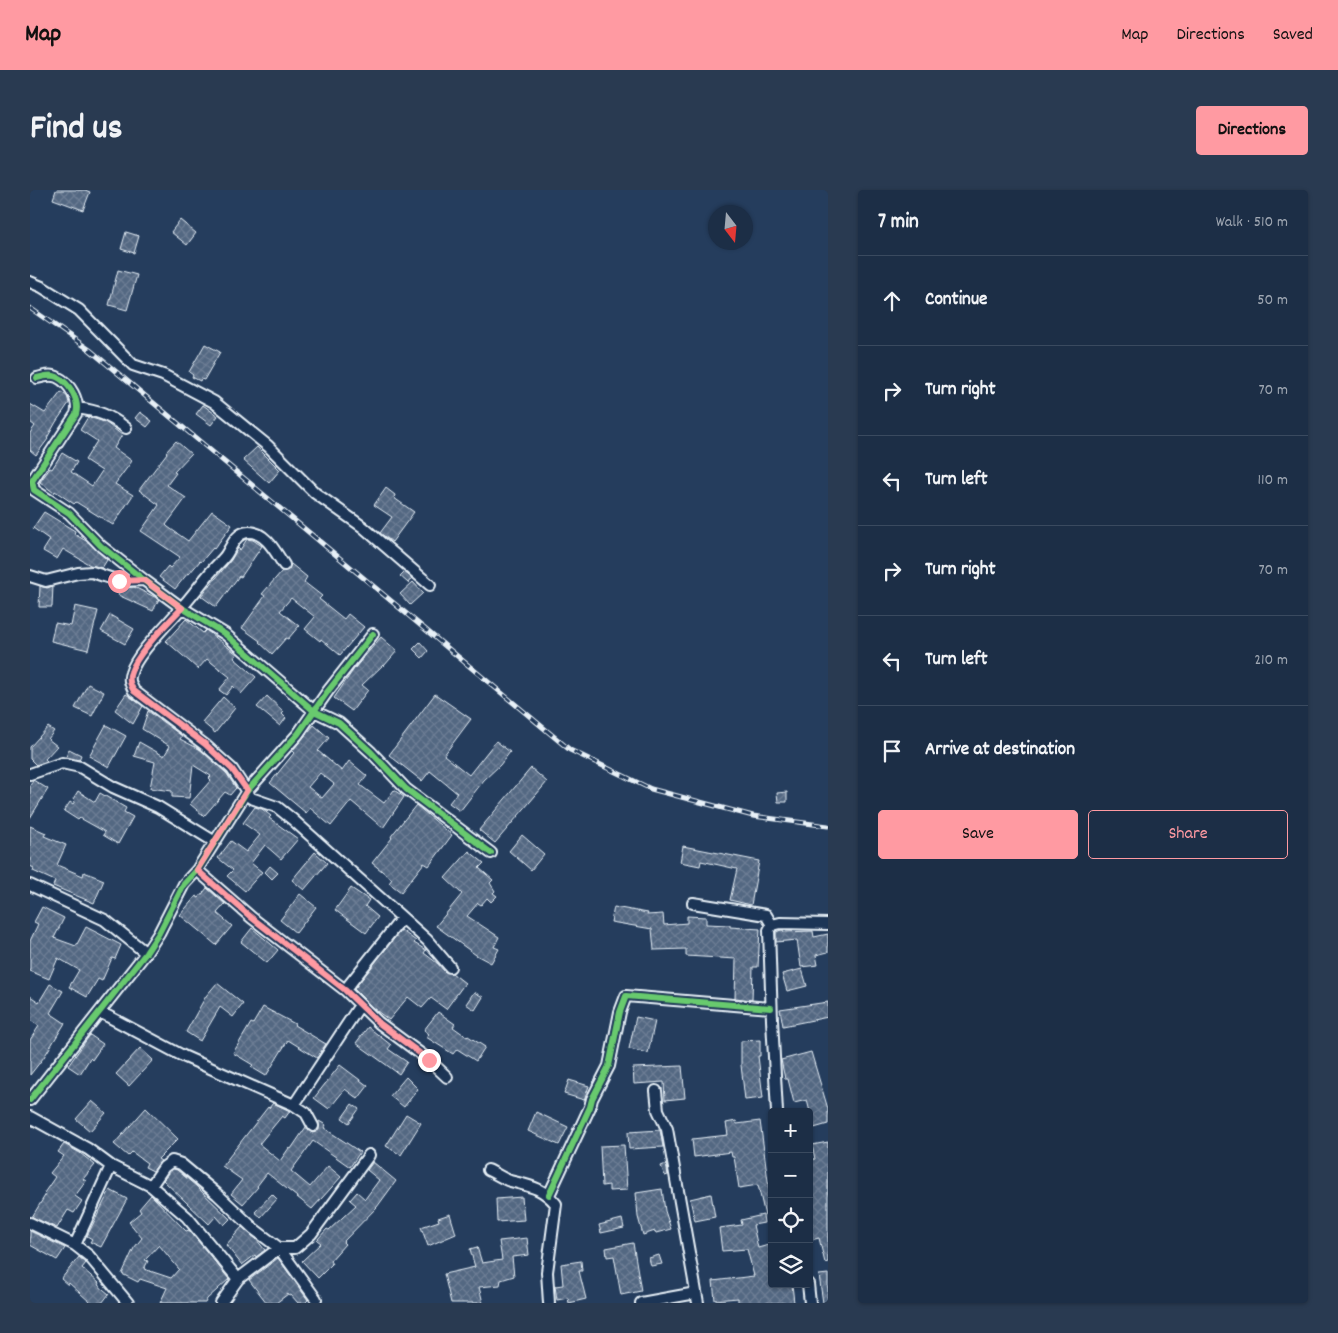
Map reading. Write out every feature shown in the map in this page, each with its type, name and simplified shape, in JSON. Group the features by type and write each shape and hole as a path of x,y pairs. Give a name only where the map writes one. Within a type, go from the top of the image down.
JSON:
{"street":[{"path":"30,282 42,287 79,310 133,365 163,375 214,402 268,446 314,493 363,527 430,585"},
{"path":"37,378 47,375 58,378 69,388 75,398 77,408 76,414 32,481 34,490 69,513 101,546 144,580 182,608 225,634 314,711 339,724 371,752 406,789 491,853"},
{"path":"77,408 98,411 113,418 126,428"},
{"path":"284,565 273,547 256,534 248,532 237,537 226,555 139,658 130,673 130,684 134,691 205,744 232,769 252,798 277,807 427,940 450,967"},
{"path":"30,576 46,581 78,573 92,572 119,581 144,580"},
{"path":"30,1100 146,952 159,933 184,884 197,870 247,790 298,734 328,691 373,634"},
{"path":"30,774 62,763 80,767 114,787 158,807 215,842"},
{"path":"197,870 252,918 345,990 379,1023 429,1060 447,1077"},
{"path":"30,885 105,920 146,952"},
{"path":"693,903 766,914 772,925"},
{"path":"345,990 402,918"},
{"path":"777,1108 769,930 772,925 780,922 828,924"},
{"path":"549,1195 609,1066 620,1012 626,996 771,1008"},
{"path":"294,1105 360,1005"},
{"path":"100,1012 183,1056 294,1105 306,1113 313,1126"},
{"path":"642,1303 697,1298 666,1129 658,1110 656,1091"},
{"path":"30,1117 88,1149 111,1166 151,1186 187,1217 238,1279"},
{"path":"221,1303 238,1279 279,1248 295,1248 311,1234 369,1155"},
{"path":"151,1186 164,1167 172,1161 181,1164 217,1194 254,1229 279,1248 316,1299"},
{"path":"75,1246 111,1166"},
{"path":"488,1170 508,1180 526,1184 549,1195 556,1204 547,1272 549,1303"},
{"path":"30,1223 75,1246 89,1256 124,1302"},
{"path":"808,1288 810,1303"}],"building":[{"path":"56,190 85,190 90,192 83,210 53,199"},
{"path":"180,220 196,233 187,245 171,232"},
{"path":"126,232 139,236 134,253 121,249"},
{"path":"118,270 137,275 127,310 109,305"},
{"path":"205,344 220,352 204,380 201,379 200,381 192,377 193,375 189,372"},
{"path":"61,392 67,396 69,403 56,422 48,439 36,455 30,450 30,433 35,426 30,422 30,404 45,413"},
{"path":"203,405 218,416 211,425 196,414"},
{"path":"140,412 152,421 147,427 135,418"},
{"path":"88,417 105,422 122,435 114,448 132,461 115,484 133,495 113,525 76,502 74,504 55,491 54,493 40,482 50,468 52,469 62,453 77,462 71,472 92,486 102,471 85,460 97,441 80,430"},
{"path":"176,441 191,454 174,472 176,473 167,485 186,498 166,525 188,541 212,511 232,525 214,549 188,573 175,589 159,577 168,566 170,568 180,557 141,531 159,505 139,490"},
{"path":"257,447 280,470 269,483 243,460"},
{"path":"386,488 395,495 394,498 414,512 392,542 380,533 392,517 374,505"},
{"path":"44,512 75,531 74,534 88,542 107,560 102,568 90,565 63,549 57,559 43,551 50,540 33,528"},
{"path":"247,539 253,540 262,546 241,577 239,576 216,607 201,596"},
{"path":"291,564 307,577 304,582 322,596 319,599 344,619 348,614 364,627 340,655 321,639 320,641 305,629 315,617 291,598 280,611 299,626 272,654 260,641 242,628 265,596 262,594 282,571 288,570"},
{"path":"404,572 412,578 408,583 400,576"},
{"path":"413,582 423,593 410,605 400,594"},
{"path":"40,586 47,588 53,586 52,607 39,607"},
{"path":"134,587 159,599 153,611 118,595 121,588"},
{"path":"75,606 98,611 88,650 51,641 55,623 71,626"},
{"path":"110,615 134,629 125,644 101,631"},
{"path":"186,619 203,633 206,630 237,654 234,658 256,677 241,694 233,686 226,695 219,690 230,677 207,659 198,669 166,641"},
{"path":"381,637 397,651 384,666 362,685 368,690 352,711 334,698 354,669"},
{"path":"420,642 428,651 422,658 413,649"},
{"path":"88,684 104,692 92,716 75,708"},
{"path":"126,694 143,706 133,724 115,710"},
{"path":"435,694 471,719 444,755 469,775 496,741 510,752 500,765 484,780 460,811 449,803 457,793 430,771 422,781 389,755"},
{"path":"267,696 284,712 282,714 286,718 280,726 257,707"},
{"path":"223,697 235,708 215,733 202,722"},
{"path":"148,711 182,736 180,739 201,750 227,774 236,788 230,795 225,792 204,816 190,804 211,780 209,778 211,776 193,765 189,798 172,797 172,791 150,788 155,762 134,756 139,742 164,756 170,746 142,729"},
{"path":"106,725 126,736 109,767 89,756"},
{"path":"314,725 329,738 318,751 342,771 349,761 367,776 360,785 384,803 394,790 404,797 383,828 351,801 331,826 310,808 306,813 270,783 294,753 292,751","holes":["320,773 334,784 322,798 308,787"]},
{"path":"48,727 54,731 48,739 57,746 45,759 47,761 36,765 30,759 30,747"},
{"path":"69,749 81,755 79,760 66,757"},
{"path":"531,768 547,782 495,843 479,830"},
{"path":"33,780 48,789 30,818 30,786"},
{"path":"78,791 95,802 100,793 126,808 124,812 133,817 118,844 103,835 105,832 80,818 78,820 64,811 70,802 73,804 75,801 73,799"},
{"path":"787,792 787,802 778,802 777,793"},
{"path":"416,805 452,835 429,866 424,863 401,892 389,883 392,879 372,863"},
{"path":"255,807 262,809 271,816 269,818 298,839 281,859 265,845 251,863 262,872 245,891 227,876 233,870 218,858 231,841 246,852 260,835 243,823"},
{"path":"30,826 46,833 44,836 66,845 57,865 83,876 84,872 104,880 94,903 53,886 55,881 33,871 34,868 30,866"},
{"path":"522,835 544,854 531,870 509,851"},
{"path":"683,846 759,861 751,905 730,900 737,869 701,861 700,866 680,862"},
{"path":"469,851 484,863 479,868 493,880 490,883 495,891 493,893 497,896 491,902 487,898 481,905 478,903 467,916 499,937 494,947 499,949 491,963 476,955 436,926 462,894 445,878"},
{"path":"315,852 327,863 304,890 292,880"},
{"path":"270,866 278,873 272,879 265,872"},
{"path":"207,888 225,904 217,913 232,926 216,945 180,915 196,896 199,898"},
{"path":"351,888 369,900 365,906 378,917 366,933 335,910"},
{"path":"300,894 316,907 296,933 280,920"},
{"path":"42,907 64,918 54,938 76,946 86,927 121,945 115,959 112,958 102,981 98,979 87,997 69,987 79,970 58,958 49,979 30,971 30,941 38,924 34,922"},
{"path":"614,907 648,913 647,915 663,914 664,925 687,923 687,916 706,917 706,924 760,929 758,967 753,967 752,1000 735,998 736,959 686,956 686,949 654,950 652,929 611,922"},
{"path":"252,928 278,950 267,963 241,942"},
{"path":"401,930 416,941 414,943 426,950 424,953 445,972 452,973 465,983 446,1009 431,998 422,1008 408,997 389,1020 373,1008 354,989"},
{"path":"781,930 784,932 813,931 814,937 828,934 828,952 816,955 818,965 801,967 797,940 776,942 776,932"},
{"path":"802,969 807,986 787,991 782,974"},
{"path":"217,983 243,1004 233,1017 220,1007 200,1041 186,1032 206,996"},
{"path":"50,984 63,991 50,1013 65,1023 44,1057 30,1075 30,1040 39,1026 30,1020 30,996 39,1002"},
{"path":"474,992 483,997 475,1010 466,1004"},
{"path":"828,1002 828,1017 783,1026 780,1009"},
{"path":"263,1007 295,1024 326,1044 317,1058 288,1040 266,1076 251,1067 253,1065 233,1053"},
{"path":"438,1012 455,1024 453,1027 485,1047 476,1061 457,1049 453,1054 426,1037 429,1034 424,1030"},
{"path":"636,1017 655,1021 648,1053 629,1049"},
{"path":"368,1027 391,1045 388,1049 407,1062 399,1074 356,1043"},
{"path":"90,1035 103,1044 92,1060 90,1058 80,1074 68,1066"},
{"path":"760,1040 760,1056 758,1056 763,1098 745,1100 741,1065 741,1041"},
{"path":"140,1048 153,1060 129,1086 116,1074"},
{"path":"811,1052 828,1109 828,1124 814,1128 813,1108 809,1108 807,1100 794,1103 788,1079 785,1079 781,1060"},
{"path":"340,1065 368,1086 358,1099 345,1089 329,1109 314,1098"},
{"path":"682,1066 685,1098 665,1100 664,1082 634,1084 633,1068"},
{"path":"406,1077 418,1089 404,1107 390,1096"},
{"path":"569,1080 589,1086 584,1100 564,1094"},
{"path":"92,1101 106,1113 90,1131 76,1119"},
{"path":"273,1103 290,1111 285,1118 282,1116 259,1144 280,1161 306,1127 312,1133 319,1130 319,1121 326,1125 324,1128 360,1152 350,1167 313,1141 291,1171 310,1187 328,1166 341,1177 312,1209 267,1173 243,1204 231,1194 242,1180 222,1166"},
{"path":"352,1104 359,1109 349,1123 342,1118"},
{"path":"146,1108 178,1139 158,1159 161,1161 153,1171 145,1167 147,1163 132,1152 128,1156 114,1144"},
{"path":"536,1112 568,1127 559,1145 528,1131"},
{"path":"406,1114 421,1123 401,1155 386,1146"},
{"path":"736,1121 737,1124 760,1121 768,1181 768,1215 765,1216 758,1185 739,1188 734,1157 732,1157 731,1152 694,1157 692,1139 728,1135 726,1123"},
{"path":"660,1130 663,1147 629,1149 628,1132"},
{"path":"828,1142 828,1262 825,1263 819,1238 813,1240 813,1160 815,1159 813,1145"},
{"path":"64,1144 80,1153 95,1165 83,1179 86,1181 75,1196 82,1201 74,1213 68,1210 57,1228 32,1217 46,1194 44,1193 55,1177 50,1173 64,1156 58,1152"},
{"path":"624,1145 627,1190 609,1191 609,1185 602,1186 600,1146"},
{"path":"373,1162 396,1181 377,1207 343,1242 345,1244 330,1261 332,1264 318,1278 302,1261 321,1243 317,1240 327,1229 329,1230 356,1205 350,1200 357,1192 365,1199 379,1180 367,1170"},
{"path":"666,1164 668,1175 665,1176 661,1166"},
{"path":"173,1169 177,1170 196,1186 230,1219 224,1225 216,1216 209,1224 163,1180"},
{"path":"662,1189 665,1211 671,1229 643,1235 638,1217 636,1193"},
{"path":"110,1190 127,1199 101,1247 90,1242 92,1239 87,1236"},
{"path":"272,1194 277,1199 261,1217 255,1212"},
{"path":"711,1194 715,1217 695,1221 690,1199"},
{"path":"151,1195 186,1231 189,1230 229,1279 205,1303 160,1303 167,1288 140,1279 138,1282 122,1274 134,1248 142,1238 129,1222 141,1212 139,1209","holes":["159,1245 179,1269 171,1278 144,1269 148,1261 145,1260"]},
{"path":"522,1197 524,1220 497,1222 496,1199"},
{"path":"450,1214 456,1234 428,1246 421,1227 439,1221 438,1218"},
{"path":"763,1215 764,1223 753,1225 758,1248 768,1245 768,1288 792,1288 794,1303 738,1303 738,1298 715,1300 713,1281 754,1276 747,1249 722,1251 719,1228 742,1225 741,1220"},
{"path":"622,1219 624,1228 601,1233 599,1225"},
{"path":"242,1227 265,1250 242,1265 226,1245"},
{"path":"30,1231 65,1248 57,1260 30,1245"},
{"path":"527,1238 529,1255 512,1257 514,1276 501,1280 500,1285 479,1287 483,1303 451,1303 444,1274 475,1267 470,1249 477,1247 482,1263 502,1260 499,1241"},
{"path":"633,1243 641,1291 621,1295 614,1256 607,1257 606,1248"},
{"path":"659,1255 662,1264 651,1266 649,1258"},
{"path":"79,1257 86,1263 82,1268 109,1294 102,1303 91,1303 69,1283 68,1285 61,1279"},
{"path":"278,1258 308,1300 305,1303 298,1303 288,1294 276,1303 267,1303 249,1280"},
{"path":"581,1261 582,1271 579,1271 586,1299 569,1303 568,1298 557,1300 555,1286 563,1285 561,1264"},
{"path":"828,1274 828,1303 823,1303 819,1275"}],"railway":[{"path":"30,308 90,350 570,750 651,789 753,816 828,826"}],"cycle path":[{"path":"37,378 52,376 66,383 73,393 77,409 76,414 32,481 34,490 69,513 101,546 144,580 182,608 225,634 314,711 339,723 371,752 406,789 491,853"},
{"path":"30,1100 146,953 159,933 184,884 197,870 247,791 298,734 328,691 373,634"},
{"path":"549,1195 609,1066 620,1012 626,996 771,1008"}],"route":[{"path":"119,581 144,580 182,608 167,623 139,658 130,673 130,684 134,691 205,744 232,769 247,790 197,870 252,918 345,990 379,1023 429,1060"}]}
